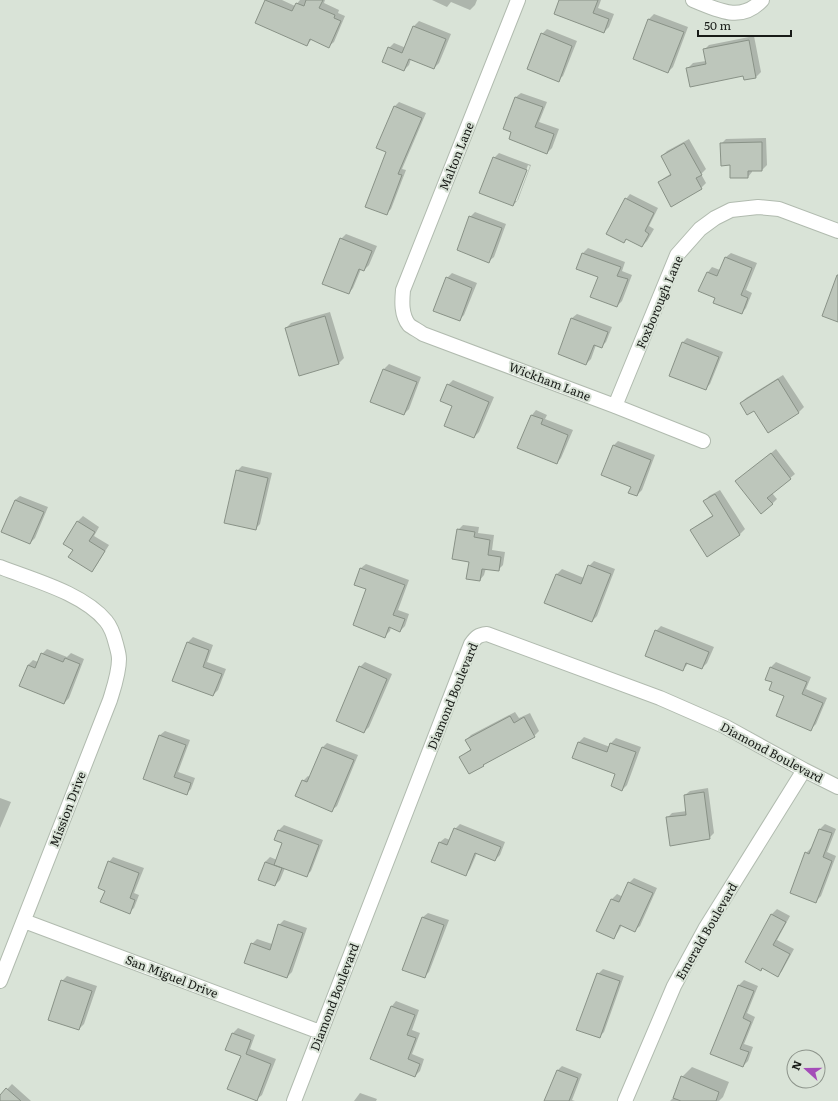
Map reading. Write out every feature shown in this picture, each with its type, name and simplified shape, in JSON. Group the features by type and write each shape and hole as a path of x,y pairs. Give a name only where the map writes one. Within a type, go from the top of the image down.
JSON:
{"street":[{"name":"Malton Lane","path":"404,314 402,303 403,290 518,0"},
{"path":"694,0 724,12 736,13 747,12 757,6 762,0"},
{"name":"Foxborough Lane","path":"615,406 677,255 700,229 715,218 731,210 758,207 779,209 838,231"},
{"name":"Wickham Lane","path":"404,314 410,325 423,334 615,406 703,441"},
{"name":"Mission Drive","path":"0,568 82,600 98,612 107,622 114,636 120,657 118,672 110,700 0,981"},
{"name":"Diamond Boulevard","path":"294,1101 471,644 475,637 480,634 487,634 660,698 724,726 838,788"},
{"name":"Emerald Boulevard","path":"625,1101 674,986 702,936 804,770"},
{"name":"San Miguel Drive","path":"24,920 320,1032"}],"building":[{"path":"265,0 292,11 296,3 304,6 306,0 323,0 319,8 335,15 334,18 341,21 329,48 310,39 307,46 255,23"},
{"path":"559,0 598,0 593,13 609,19 604,33 554,14"},
{"path":"648,19 684,32 668,73 633,59"},
{"path":"413,26 446,39 434,69 409,59 404,71 382,62 388,47 402,53"},
{"path":"541,33 572,46 559,82 527,69"},
{"path":"749,40 756,78 744,80 743,76 690,87 686,68 706,64 703,49"},
{"path":"515,97 543,107 535,127 554,134 547,154 509,139 511,132 503,129"},
{"path":"394,106 422,118 398,174 402,175 387,215 365,207 386,152 376,148"},
{"path":"762,142 762,171 748,171 748,178 730,178 730,165 721,166 720,143"},
{"path":"684,143 702,175 696,178 702,189 671,207 658,182 671,175 661,156"},
{"path":"493,157 527,170 513,206 479,193"},
{"path":"625,198 654,213 645,231 649,234 642,247 626,239 624,243 606,234"},
{"path":"469,216 502,228 489,263 457,250"},
{"path":"340,238 372,251 364,271 359,269 349,294 322,284"},
{"path":"582,253 621,267 617,276 628,279 617,307 590,297 598,277 576,269"},
{"path":"725,257 752,268 741,295 748,298 742,314 713,303 715,298 698,291 707,272 717,276"},
{"path":"838,275 838,322 822,316"},
{"path":"446,277 472,288 460,321 433,311"},
{"path":"325,316 339,364 299,376 285,328"},
{"path":"571,318 608,332 602,348 594,345 586,365 558,354"},
{"path":"682,342 719,357 706,390 669,376"},
{"path":"383,369 417,382 404,415 370,402"},
{"path":"778,379 799,413 768,433 754,411 747,415 740,403"},
{"path":"447,384 489,402 474,438 444,426 452,406 440,401"},
{"path":"531,415 543,419 541,424 568,435 557,464 517,448"},
{"path":"613,445 651,460 637,496 628,493 631,487 601,475"},
{"path":"771,453 791,479 767,498 773,504 761,514 735,481"},
{"path":"236,470 268,478 256,530 224,523"},
{"path":"715,494 740,535 707,557 690,530 713,516 703,501"},
{"path":"15,500 44,512 30,544 1,532"},
{"path":"77,521 95,532 89,541 105,551 92,572 68,557 73,550 63,544"},
{"path":"457,529 475,532 474,537 490,540 488,555 501,557 499,571 482,569 480,581 466,579 469,562 452,559"},
{"path":"588,565 611,574 592,622 544,603 556,574 581,584"},
{"path":"360,568 405,585 393,615 405,619 400,632 389,627 385,638 353,625 366,589 354,585"},
{"path":"655,630 709,652 702,669 686,663 683,671 645,656"},
{"path":"187,642 209,650 203,667 222,674 213,696 172,681"},
{"path":"41,653 63,662 65,658 80,664 64,704 19,686 28,665 35,668"},
{"path":"359,666 387,679 364,733 336,721"},
{"path":"770,667 807,682 802,694 823,703 811,731 776,716 784,696 769,690 772,682 765,680"},
{"path":"510,716 514,723 524,717 535,737 469,774 459,757 471,750 465,740"},
{"path":"159,735 186,745 174,777 191,783 187,795 143,779"},
{"path":"578,742 607,752 610,743 636,752 622,791 611,786 615,774 572,758"},
{"path":"322,747 354,760 332,812 295,796 302,780 307,782"},
{"path":"704,792 710,839 670,846 666,817 686,815 684,795"},
{"path":"454,828 501,847 495,861 475,853 466,876 431,862 439,842 447,845"},
{"path":"819,829 832,833 823,857 832,861 816,903 790,893 805,852 809,854"},
{"path":"278,830 319,845 307,877 274,865 282,843 274,840"},
{"path":"108,861 139,873 130,898 135,900 130,914 100,902 105,891 98,888"},
{"path":"265,862 282,868 275,886 258,880"},
{"path":"628,882 653,893 635,932 620,925 614,939 596,931 611,899 619,902"},
{"path":"771,914 786,922 773,945 790,954 778,977 762,968 761,971 745,962"},
{"path":"422,917 444,925 425,978 402,970"},
{"path":"278,924 303,933 287,978 244,963 251,943 270,950"},
{"path":"597,973 620,981 600,1038 576,1030"},
{"path":"61,980 92,991 79,1030 48,1020"},
{"path":"738,985 754,991 743,1018 751,1022 740,1049 749,1052 743,1067 710,1054"},
{"path":"391,1006 415,1015 407,1035 416,1038 408,1059 420,1064 415,1077 370,1059"},
{"path":"232,1033 251,1040 246,1054 271,1064 257,1101 227,1089 241,1056 225,1050"},
{"path":"557,1070 578,1078 569,1101 544,1101"},
{"path":"681,1076 719,1092 716,1101 681,1101 673,1098"},
{"path":"6,1088 21,1101 0,1101 0,1095"}]}
